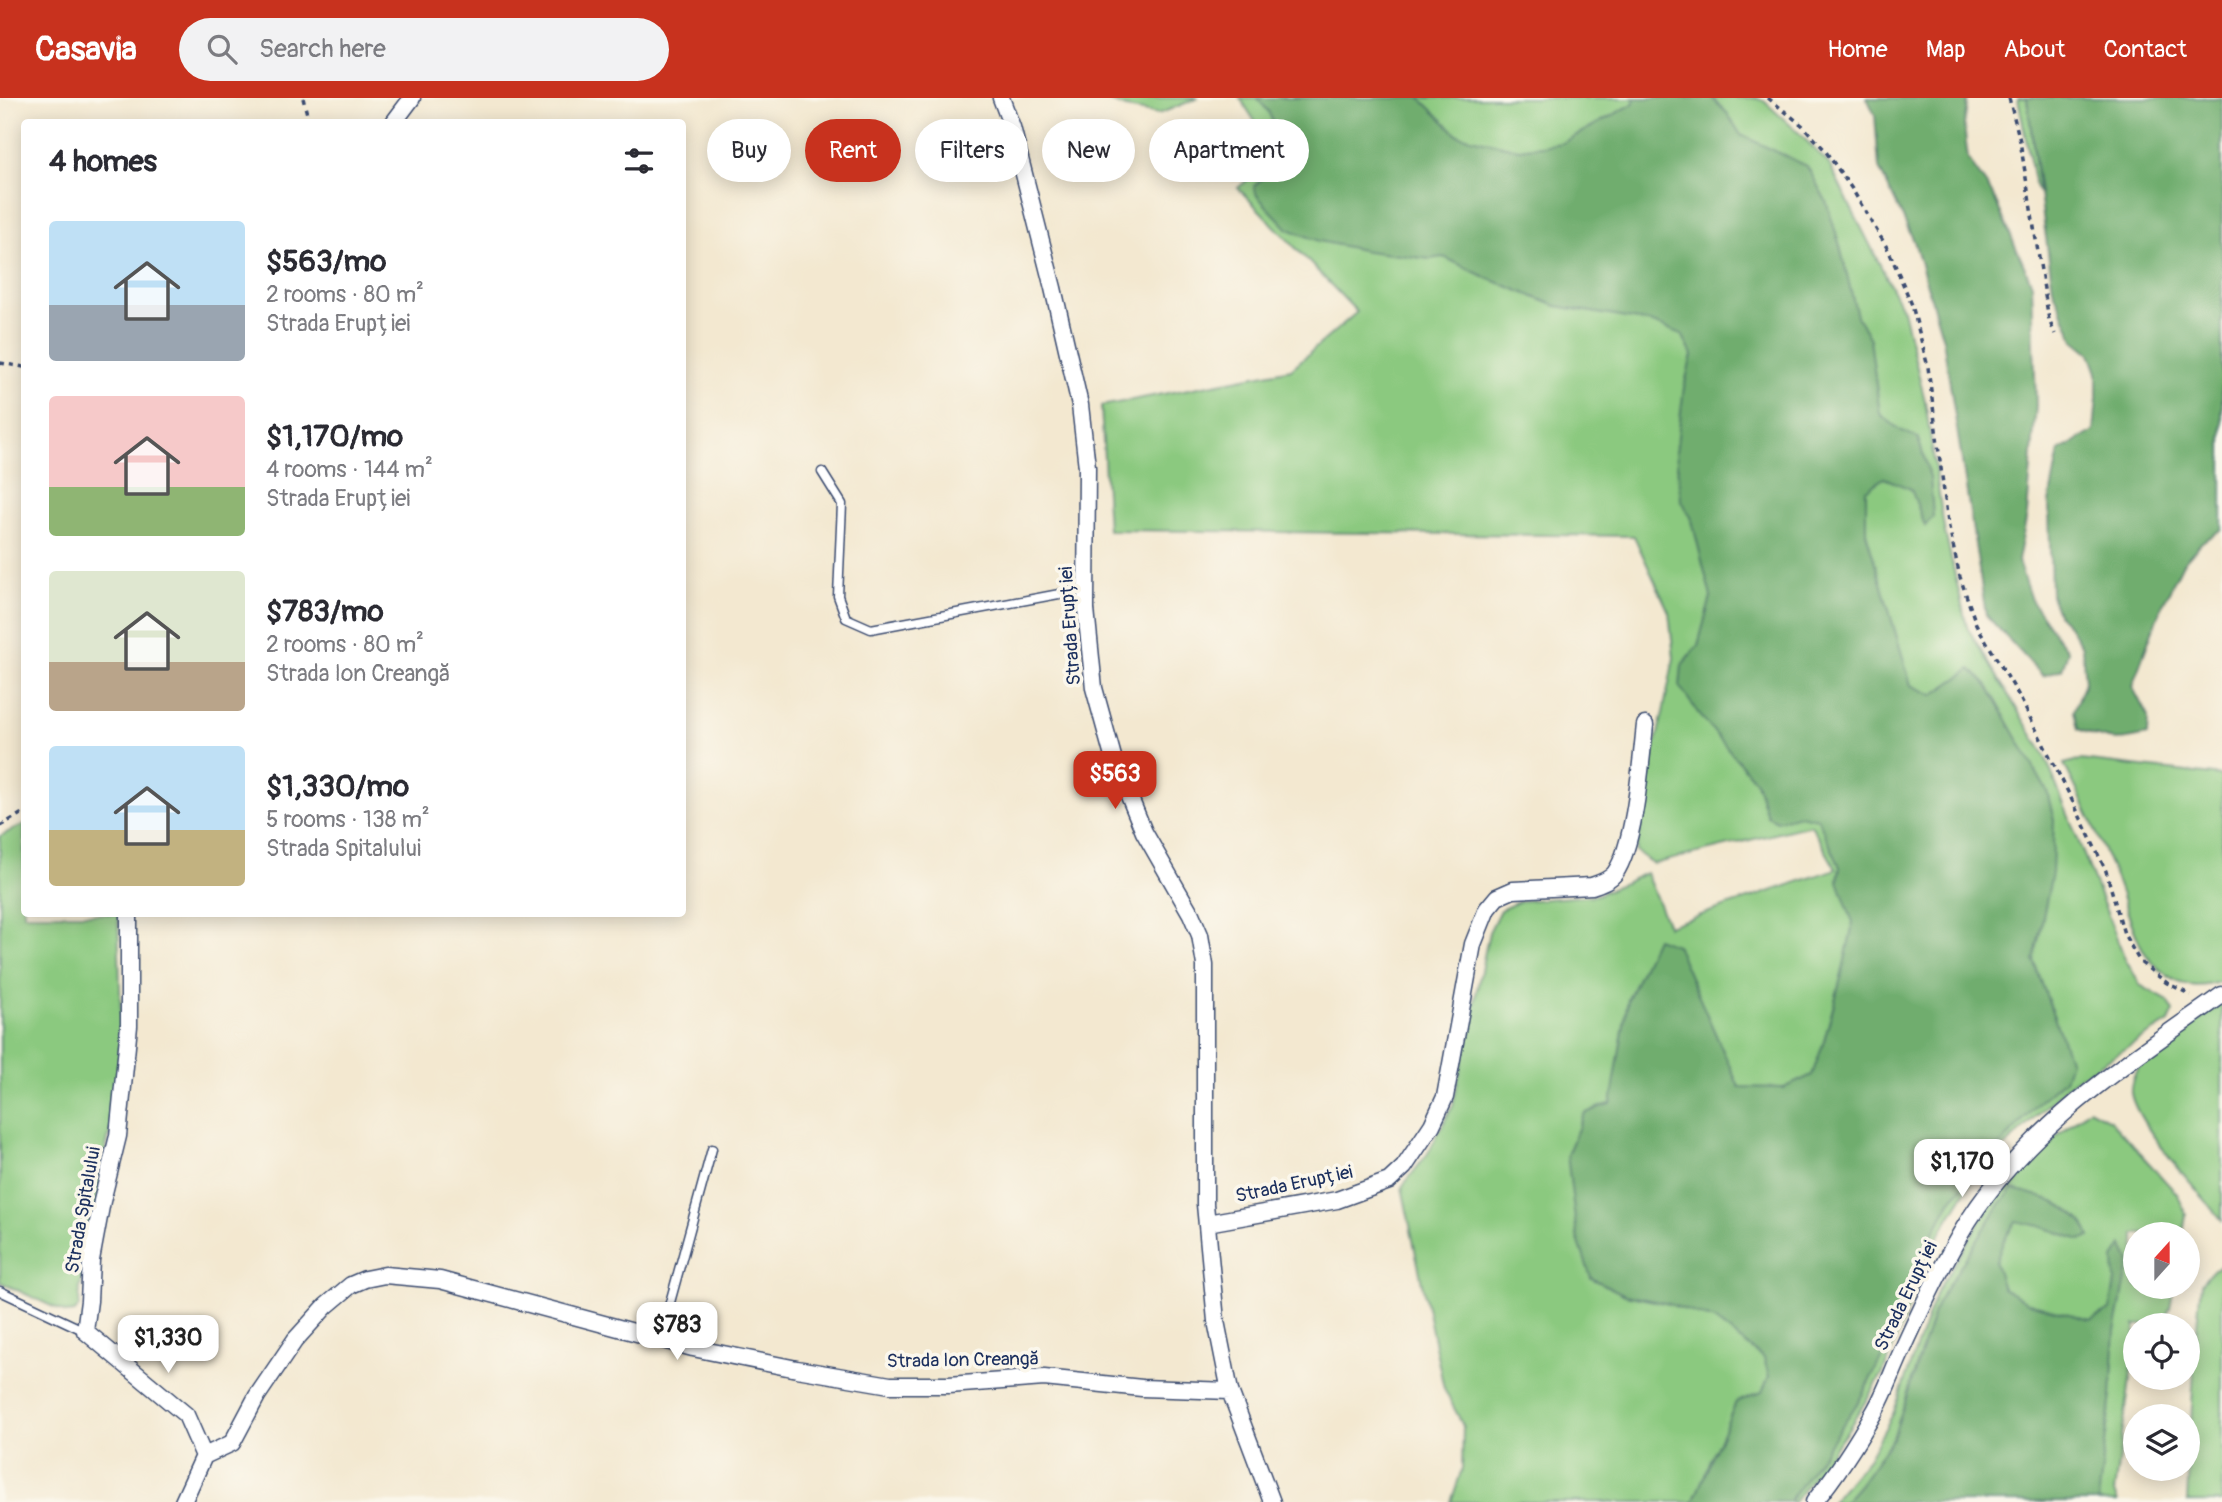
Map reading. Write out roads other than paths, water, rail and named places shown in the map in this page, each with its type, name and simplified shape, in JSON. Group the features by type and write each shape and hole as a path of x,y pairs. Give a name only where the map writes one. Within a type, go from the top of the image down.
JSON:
{"street":[{"path":"396,119 412,98"},
{"name":"Strada Erupției","path":"1001,98 1012,127 1054,288 1080,405 1087,467 1086,609 1094,688 1114,757 1143,832 1191,914 1200,935 1205,965 1205,1205 1216,1321 1230,1391 1272,1502"},
{"name":"Strada Erupției","path":"1207,1223 1337,1200 1389,1181 1405,1167 1432,1125 1445,1097 1473,944 1487,909 1497,897 1513,890 1592,886 1604,882 1614,874 1625,853 1638,786 1645,725"},
{"name":"Strada Spitalului","path":"85,1331 91,1260 118,1136 129,1026 129,917"},
{"name":"Strada Erupției","path":"1814,1502 1876,1409 1926,1298 1962,1231 2011,1163 2067,1110 2120,1067 2215,1000"},
{"name":"Strada Ion Creangă","path":"204,1456 232,1443 257,1396 295,1340 326,1306 351,1285 384,1275 440,1280 660,1339 784,1367 890,1385 949,1385 1044,1378 1142,1388 1230,1391"},
{"path":"85,1331 186,1415 204,1456 183,1502"}],"lane":[{"path":"822,472 842,505 838,596 846,618 858,624 871,629 1086,589"},
{"path":"660,1339 712,1149"},
{"path":"0,1290 85,1331"}]}
